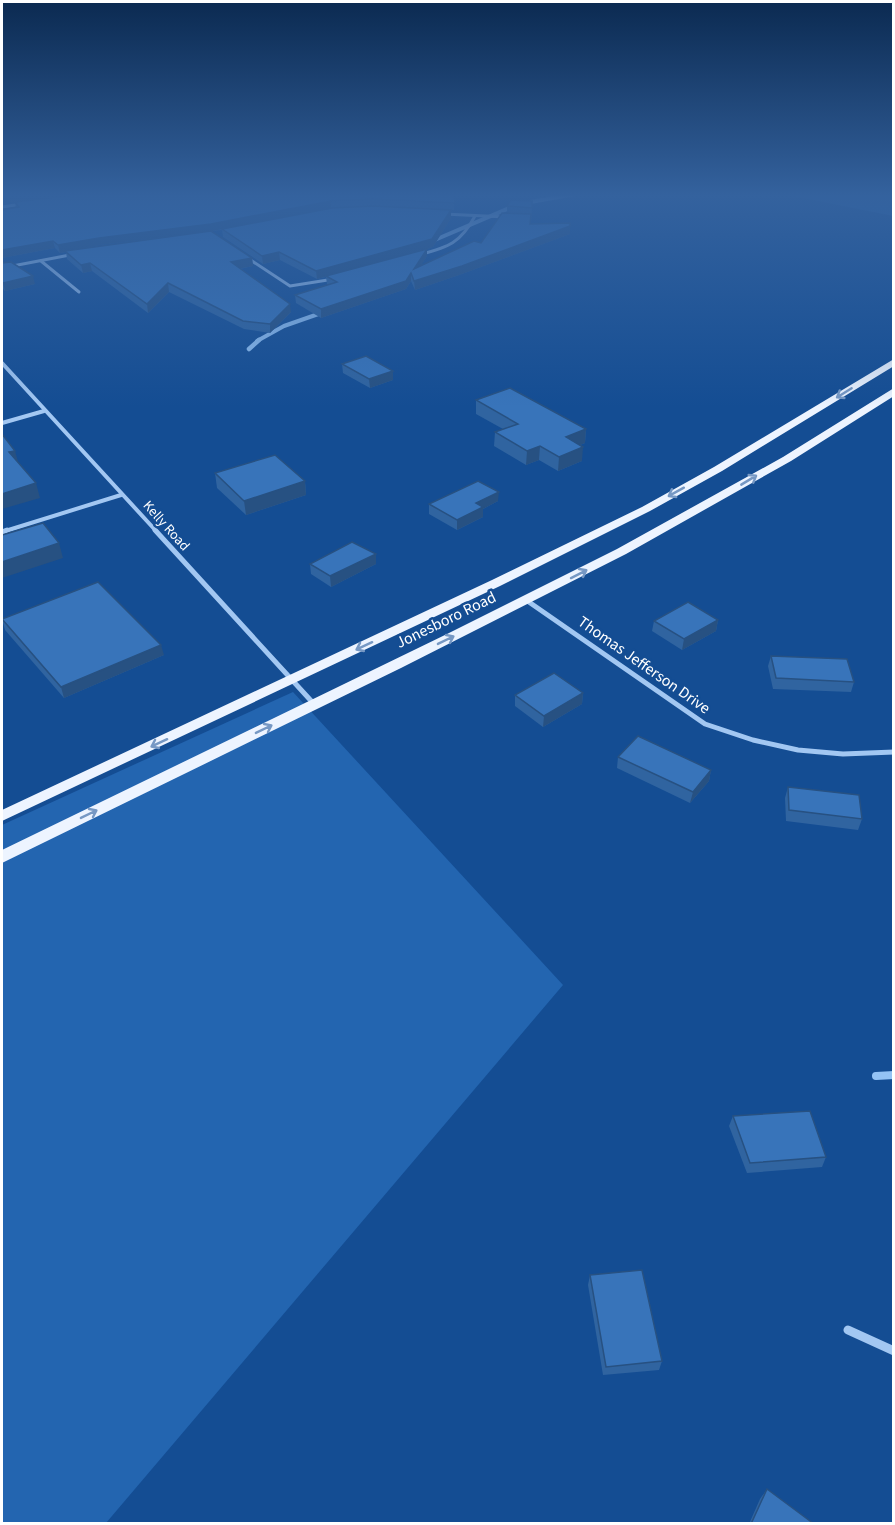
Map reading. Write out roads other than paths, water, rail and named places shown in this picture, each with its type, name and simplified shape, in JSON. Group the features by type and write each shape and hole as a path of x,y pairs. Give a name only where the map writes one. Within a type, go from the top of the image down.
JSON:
{"main road":[{"name":"Jonesboro Road","path":"2,816 507,578 646,509 755,447 894,362"},
{"name":"Jonesboro Road","path":"2,857 526,600 705,507 894,391"}],"street":[{"path":"2,268 18,265"},
{"path":"46,265 79,292"},
{"path":"259,265 290,286 314,284 337,278"},
{"name":"Kelly Road","path":"2,363 314,704"},
{"path":"2,423 45,411"},
{"path":"2,532 121,495"},
{"name":"Thomas Jefferson Drive","path":"526,600 705,724 790,751 826,755 894,752"},
{"path":"848,1330 894,1351"}],"waterway":[{"path":"257,341 284,326 324,312"},
{"path":"249,349 259,340"},
{"path":"876,1076 894,1075"}]}
